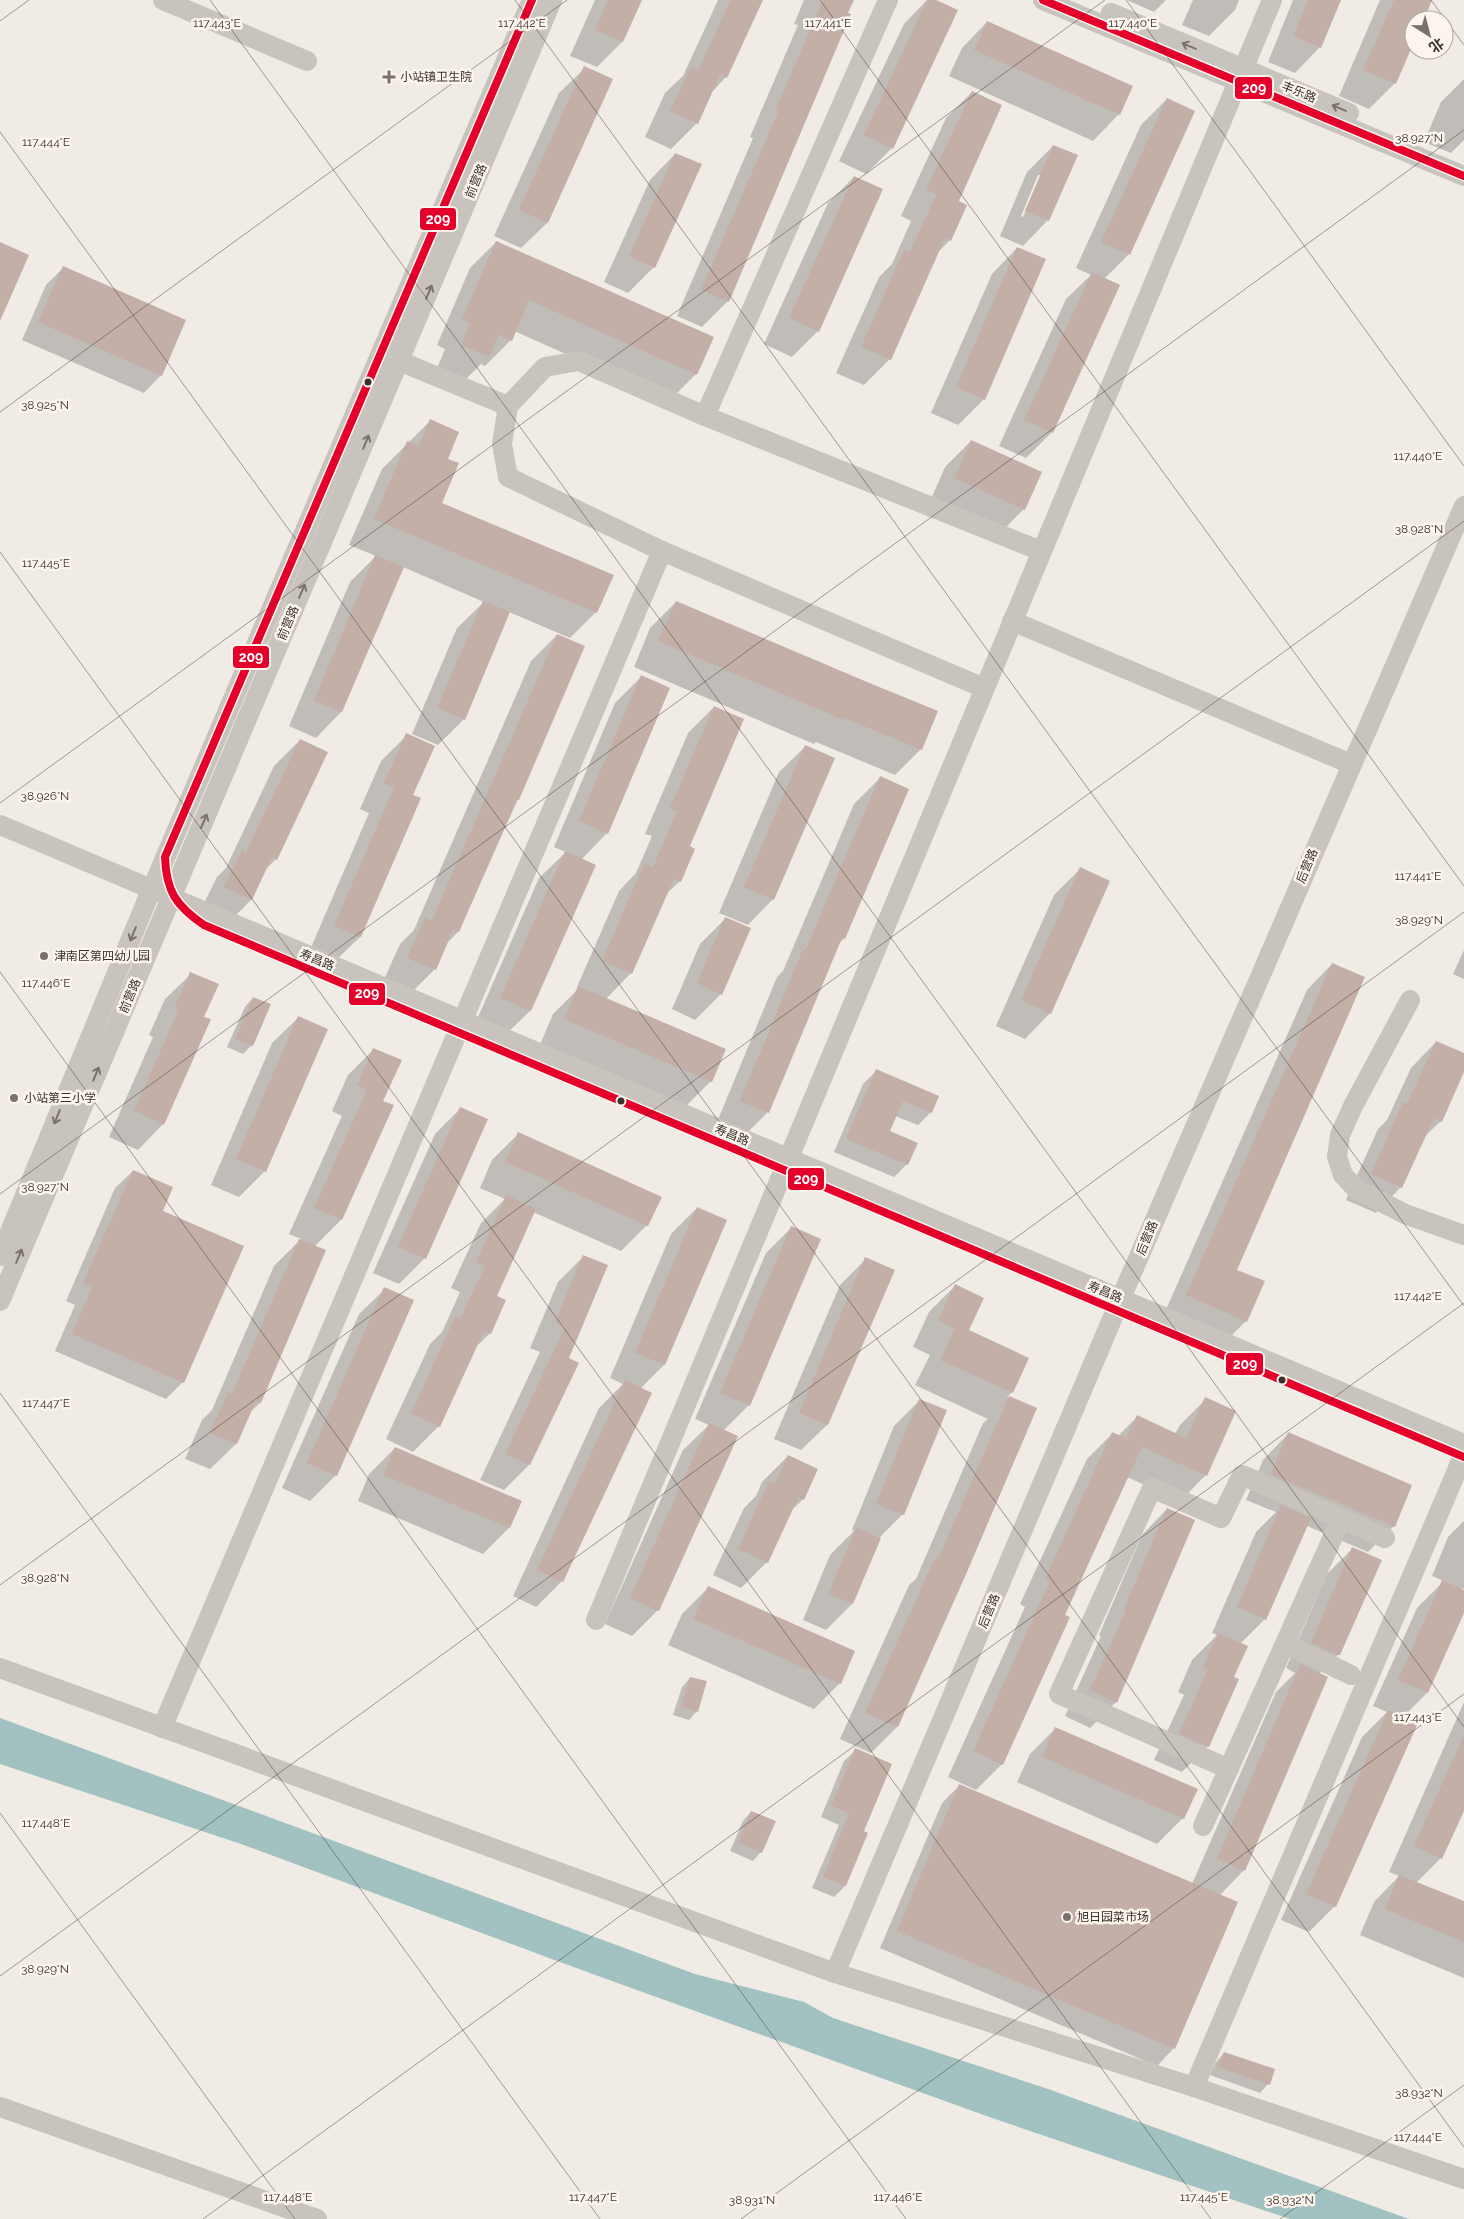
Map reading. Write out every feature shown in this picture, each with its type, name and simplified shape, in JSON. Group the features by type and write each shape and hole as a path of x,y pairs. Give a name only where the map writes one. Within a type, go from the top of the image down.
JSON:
{"street":[{"path":"163,0 307,61"},
{"name":"前营路","path":"0,1256 165,857 532,0"},
{"name":"前营路","path":"0,1301 552,0"},
{"path":"705,416 888,0"},
{"name":"丰乐路","path":"1044,0 1464,162"},
{"name":"丰乐路","path":"1079,0 1464,176"},
{"path":"596,1620 1272,0"},
{"path":"381,353 508,406"},
{"path":"984,688 662,551 508,477 502,444 508,406 545,367 579,361 705,416 1042,551"},
{"name":"后营路","path":"835,1973 1119,1304 1464,506"},
{"path":"162,1728 662,551"},
{"path":"1012,621 1351,764"},
{"name":"寿昌路","path":"0,825 149,895"},
{"name":"寿昌路","path":"0,840 149,895 171,900 206,919 1119,1304 1464,1453"},
{"path":"165,857 165,876 171,900"},
{"path":"185,866 186,882 191,895 206,919"},
{"path":"1410,1000 1352,1106 1340,1135 1337,1157 1342,1175 1356,1189 1405,1214 1464,1235"},
{"path":"1194,2087 1464,1453"},
{"path":"1229,1769 1059,1694 1152,1488 1221,1518 1242,1475 1385,1538"},
{"path":"1203,1826 1341,1519"},
{"path":"1286,1644 1351,1675"},
{"path":"0,1668 835,1973 1194,2087 1464,2180"},
{"path":"0,2107 317,2219"}],"water":[{"path":"0,1718 695,1974 804,2002 833,2018 1048,2089 1409,2219 1290,2219 992,2118 587,1972 241,1844 0,1764"}],"building":[{"path":"608,0 642,0 623,42 595,30"},
{"path":"731,0 763,0 727,78 720,75 698,124 670,111 691,66 698,70"},
{"path":"823,0 854,0 848,13 851,14 729,302 701,290 778,112 775,111"},
{"path":"927,0 936,0 958,10 893,149 864,135"},
{"path":"1308,0 1341,0 1321,48 1293,36"},
{"path":"1394,0 1432,0 1428,10 1404,10 1404,60 1406,60 1396,84 1363,70"},
{"path":"987,21 1133,86 1120,115 974,50"},
{"path":"584,66 613,79 548,223 519,210"},
{"path":"972,91 1002,105 959,201 967,205 951,241 945,238 891,360 861,347 904,250 910,252 936,195 926,190"},
{"path":"1167,98 1195,111 1130,255 1101,242"},
{"path":"1053,145 1078,155 1049,221 1025,211"},
{"path":"675,153 702,164 655,268 629,256"},
{"path":"854,176 883,189 819,332 789,318"},
{"path":"496,241 714,337 697,375 529,300 512,341 499,335 489,357 461,345 470,323 462,319"},
{"path":"0,242 29,255 0,321"},
{"path":"1017,247 1046,259 985,400 956,387"},
{"path":"63,266 186,320 162,376 38,322"},
{"path":"1092,272 1120,285 1053,433 1024,420"},
{"path":"430,419 459,432 448,459 459,463 442,503 614,575 597,613 374,519 407,441 419,446"},
{"path":"971,440 1042,472 1025,510 954,478"},
{"path":"375,555 404,567 342,712 314,701"},
{"path":"483,601 510,612 465,720 437,708"},
{"path":"676,601 938,711 922,750 842,717 841,719 658,641"},
{"path":"557,634 585,646 519,800 517,800 459,932 453,930 436,970 407,958 425,917 432,920"},
{"path":"641,675 670,688 608,834 579,821"},
{"path":"714,706 744,719 690,846 695,849 681,882 674,879 632,974 602,961 644,864 653,867 677,811 670,808"},
{"path":"406,733 435,746 413,795 421,798 361,937 334,926 394,787 384,783"},
{"path":"300,739 328,752 277,860 272,857 252,900 224,887 242,850 246,852"},
{"path":"805,745 835,758 774,900 744,887"},
{"path":"880,776 909,789 845,939 842,938 769,1113 740,1101 803,949 805,951"},
{"path":"565,851 596,865 531,1011 500,998"},
{"path":"1080,867 1110,881 1051,1014 1021,1000"},
{"path":"725,917 751,928 722,995 697,983"},
{"path":"1332,963 1365,977 1237,1270 1265,1281 1247,1322 1186,1295"},
{"path":"190,972 219,984 204,1017 211,1019 164,1125 134,1111 178,1011 174,1009"},
{"path":"578,986 726,1049 712,1082 564,1019"},
{"path":"253,997 271,1004 253,1046 235,1039"},
{"path":"298,1016 328,1029 266,1172 236,1159"},
{"path":"1436,1041 1464,1053 1464,1072 1442,1122 1434,1118 1402,1188 1371,1174 1403,1102 1407,1104"},
{"path":"373,1048 402,1060 383,1101 394,1105 342,1220 314,1208 367,1090 357,1085"},
{"path":"876,1069 939,1096 932,1113 903,1101 890,1131 918,1143 908,1165 846,1139"},
{"path":"460,1107 488,1119 426,1259 398,1247"},
{"path":"518,1132 662,1197 648,1226 505,1162"},
{"path":"133,1170 173,1187 163,1211 244,1246 184,1383 72,1334 92,1287 83,1283"},
{"path":"506,1195 536,1209 497,1296 506,1300 491,1334 484,1331 440,1427 411,1413 455,1317 460,1319 485,1266 476,1262"},
{"path":"697,1207 727,1220 665,1365 635,1353"},
{"path":"791,1226 821,1239 750,1406 720,1393"},
{"path":"299,1239 326,1250 261,1403 256,1401 237,1444 210,1433 228,1392 232,1394"},
{"path":"583,1255 608,1265 569,1358 579,1363 530,1465 505,1454 565,1327 555,1322"},
{"path":"865,1257 895,1270 828,1425 799,1413"},
{"path":"955,1284 984,1298 969,1330 1029,1358 1013,1393 940,1360 955,1329 938,1321"},
{"path":"384,1287 414,1300 337,1476 307,1463"},
{"path":"625,1380 652,1393 563,1582 537,1570"},
{"path":"1009,1396 1037,1408 898,1727 865,1713 935,1558 938,1559"},
{"path":"1205,1397 1236,1411 1207,1476 1142,1447 1065,1615 1070,1617 1003,1765 973,1751 1050,1581 1045,1579 1112,1432 1126,1438 1137,1415 1186,1438"},
{"path":"919,1399 947,1410 904,1515 876,1504"},
{"path":"709,1423 738,1436 659,1611 630,1598"},
{"path":"1288,1432 1412,1485 1395,1527 1271,1474"},
{"path":"395,1447 522,1501 510,1528 383,1475"},
{"path":"788,1455 818,1469 804,1500 798,1498 768,1563 738,1549 769,1481 775,1483"},
{"path":"1281,1505 1311,1518 1266,1620 1237,1607"},
{"path":"1167,1508 1195,1520 1117,1703 1090,1690 1126,1610 1124,1609"},
{"path":"856,1528 881,1538 853,1604 828,1594"},
{"path":"1352,1547 1382,1560 1340,1655 1338,1655 1311,1643"},
{"path":"1442,1580 1464,1590 1464,1613 1428,1693 1398,1680"},
{"path":"708,1586 855,1651 841,1684 693,1619"},
{"path":"1218,1633 1248,1646 1234,1677 1239,1679 1209,1747 1179,1734 1208,1669 1203,1667"},
{"path":"1300,1664 1328,1677 1245,1871 1217,1859"},
{"path":"690,1677 707,1681 698,1712 681,1707"},
{"path":"1388,1710 1418,1723 1336,1907 1306,1894"},
{"path":"1055,1727 1198,1789 1184,1819 1042,1757"},
{"path":"1464,1735 1464,1811 1442,1859 1414,1846"},
{"path":"855,1748 892,1764 864,1831 868,1833 846,1886 823,1877 849,1813 831,1806"},
{"name":"旭日园菜市场","path":"959,1784 1238,1902 1175,2049 897,1931"},
{"path":"751,1811 776,1821 762,1853 738,1843"},
{"path":"1399,1875 1464,1901 1464,1942 1385,1909"},
{"path":"1224,2052 1275,2069 1270,2085 1217,2067"}],"transit line":[{"name":"209","path":"532,0 165,857 170,888 174,897 186,911 204,925 1464,1457"},
{"name":"209","path":"1043,0 1464,176"}],"place":[{"name":"小站镇卫生院","path":"389,77"},
{"name":"津南区第四幼儿园","path":"44,956"},
{"name":"小站第三小学","path":"14,1098"},
{"name":"旭日园菜市场","path":"1067,1917"}]}
